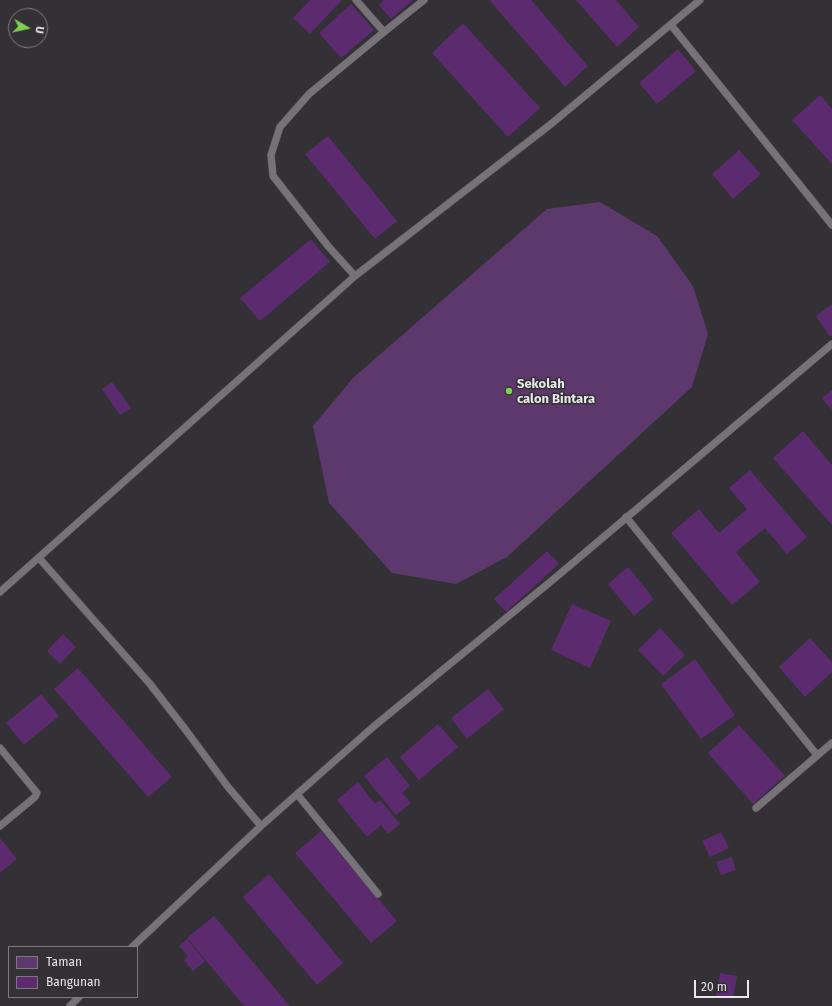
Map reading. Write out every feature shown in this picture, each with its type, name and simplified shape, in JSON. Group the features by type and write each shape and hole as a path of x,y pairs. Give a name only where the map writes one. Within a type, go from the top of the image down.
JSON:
{"lane":[{"path":"356,0 384,32"},
{"path":"355,276 328,246 273,176 270,155 280,127 308,94 424,0"},
{"path":"0,592 355,276 551,124 700,0"},
{"path":"671,25 832,225"},
{"path":"133,946 261,826 373,727 555,578 832,344"},
{"path":"626,517 818,755"},
{"path":"39,558 150,684 186,729 228,787 261,826"},
{"path":"756,808 832,743"},
{"path":"0,826 35,797 37,793 1,752"},
{"path":"298,794 378,894"},
{"path":"70,1006 79,998"}],"green space":[{"path":"600,202 657,236 693,286 708,334 692,387 507,557 456,584 392,573 329,503 313,426 353,378 547,209"}],"building":[{"path":"310,0 342,0 310,34 293,18"},
{"path":"384,0 413,0 391,19 379,5"},
{"path":"531,0 588,66 565,87 490,1"},
{"path":"576,0 616,0 639,27 617,47"},
{"path":"351,4 374,30 341,58 319,33"},
{"path":"463,23 540,108 508,137 432,53"},
{"path":"678,49 696,71 657,104 639,83"},
{"path":"820,95 832,109 832,164 792,120"},
{"path":"328,136 397,221 375,239 305,154"},
{"path":"739,150 761,174 733,199 712,174"},
{"path":"311,239 330,262 260,321 240,298"},
{"path":"832,304 832,335 830,336 816,316"},
{"path":"112,382 131,408 120,415 102,389"},
{"path":"832,390 832,410 822,398"},
{"path":"803,431 832,465 832,525 773,458"},
{"path":"750,470 807,537 787,554 765,528 736,552 760,582 732,605 671,533 699,509 719,533 747,509 729,488"},
{"path":"547,551 559,564 506,612 494,599"},
{"path":"628,567 654,599 634,616 608,584"},
{"path":"572,604 611,621 590,668 551,650"},
{"path":"660,628 685,655 663,676 638,650"},
{"path":"63,634 76,647 60,664 47,651"},
{"path":"810,638 832,662 832,672 805,697 779,667"},
{"path":"695,659 735,715 701,739 661,684"},
{"path":"78,668 172,777 148,797 54,689"},
{"path":"488,689 504,709 467,739 451,718"},
{"path":"41,694 59,716 24,745 6,723"},
{"path":"438,724 458,747 419,780 400,757"},
{"path":"739,725 785,776 753,804 708,753"},
{"path":"387,757 410,786 402,793 411,803 396,815 364,776"},
{"path":"358,782 375,804 380,800 400,824 388,834 381,825 367,837 337,800"},
{"path":"321,831 397,921 371,943 295,853"},
{"path":"721,832 729,848 710,857 702,841"},
{"path":"0,838 17,859 0,873"},
{"path":"732,857 736,870 721,875 716,862"},
{"path":"269,874 343,963 317,985 243,897"},
{"path":"214,916 290,1006 244,1006 187,938"},
{"path":"187,939 205,961 193,971 184,960 188,956 179,946"},
{"path":"720,973 737,976 733,998 716,996"}],"place":[{"name":"Sekolah calon Bintara","path":"509,391"}]}
